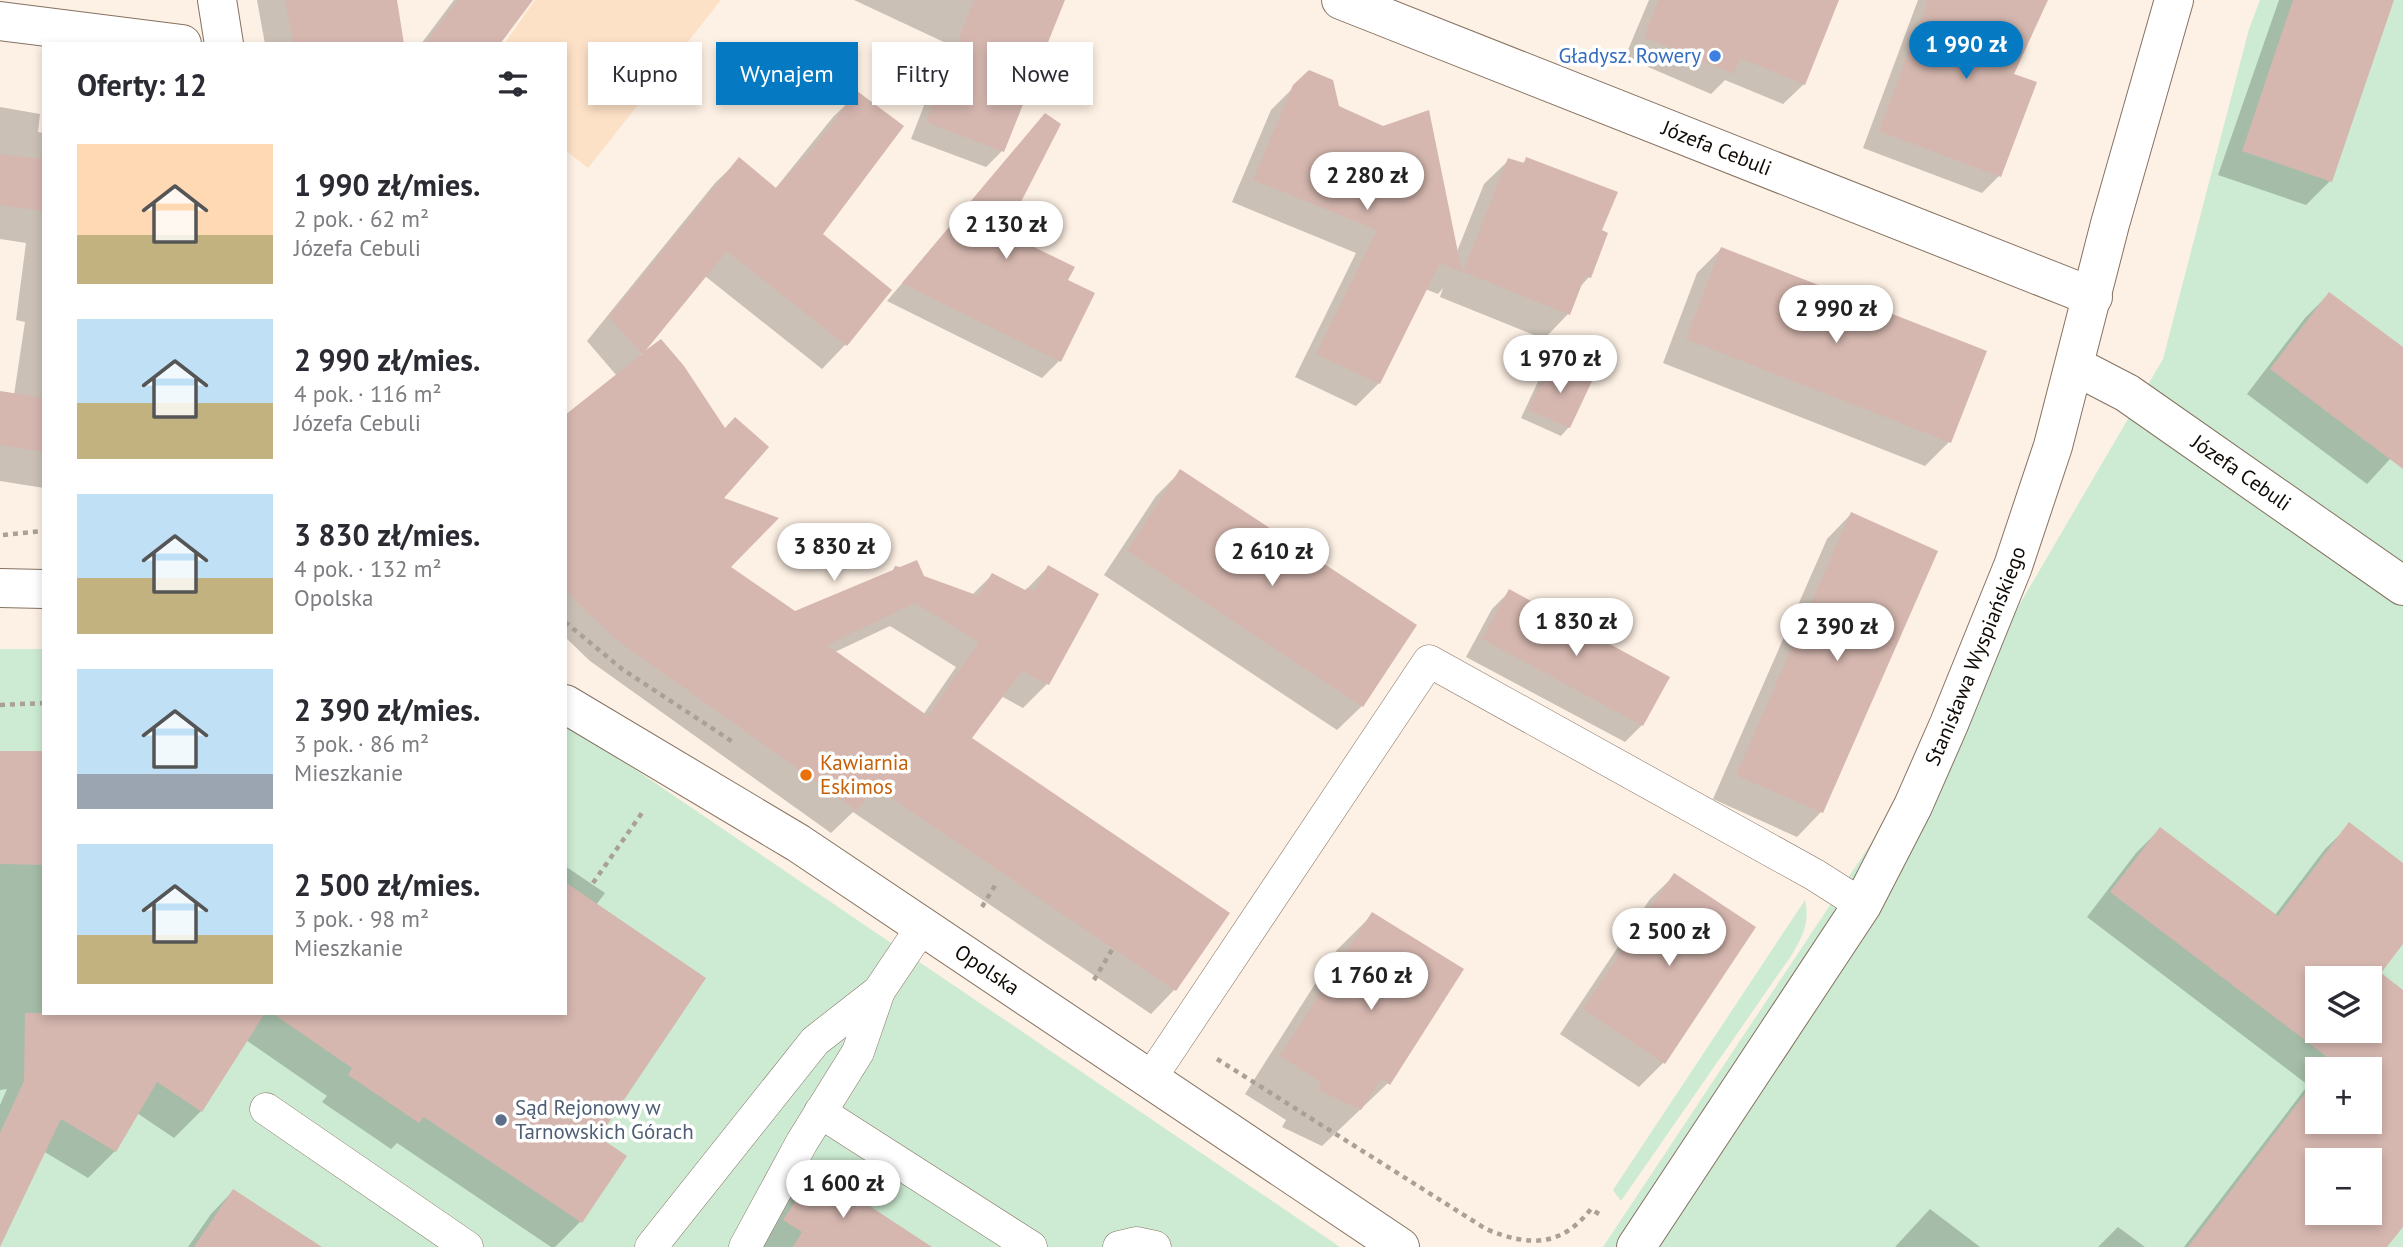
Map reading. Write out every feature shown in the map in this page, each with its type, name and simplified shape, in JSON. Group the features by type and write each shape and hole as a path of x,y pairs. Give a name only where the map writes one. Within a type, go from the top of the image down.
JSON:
{"street":[{"path":"217,0 225,42"},
{"name":"Józefa Cebuli","path":"1341,0 2093,296"},
{"name":"Stanisława Wyspiańskiego","path":"1636,1247 1862,905 1913,806 2013,566 2053,446 2110,224 2174,0"},
{"path":"0,21 165,42"},
{"name":"Józefa Cebuli","path":"2075,366 2127,393 2403,586"},
{"path":"0,589 42,589"},
{"name":"Opolska","path":"567,705 798,843 1400,1247"}],"lane":[{"path":"1150,1079 1429,661 1815,875 1862,905"},
{"path":"745,1247 820,1112 858,1052 878,991 922,926"},
{"path":"651,1247 816,1041 878,991"},
{"path":"267,1109 467,1247"},
{"path":"820,1112 1031,1247"},
{"path":"1119,1247 1136,1243 1155,1247"}],"path":[{"path":"0,535 42,531"},
{"path":"567,624 622,669 744,750"},
{"path":"0,705 42,703"},
{"path":"593,883 649,804"},
{"path":"981,908 997,882"},
{"path":"970,900 989,913"},
{"path":"1094,980 1113,948"},
{"path":"1083,973 1105,987"},
{"path":"1179,1034 1296,1112 1486,1229 1527,1240 1554,1239 1569,1234 1591,1209"}],"shaded area":[{"path":"535,0 721,0 688,42 588,42 588,105 638,105 588,168 567,152 567,42 505,42"}],"green space":[{"path":"2260,0 2403,0 2403,1247 1603,1247 1945,732 2163,359 2249,29"},
{"path":"0,649 42,649 42,1015 567,1015 567,723 1340,1247 0,1247"},
{"path":"1805,900 1807,916 1804,929 1791,956 1621,1201 1613,1190"}],"building":[{"path":"285,0 397,0 404,42 293,42"},
{"path":"458,0 533,0 502,42 426,42"},
{"path":"974,0 1065,0 1048,42 987,42 987,105 1023,105 1004,152 926,122 933,105 973,105 973,42 957,42"},
{"path":"1659,0 1839,0 1805,85 1740,58 1733,74 1644,37"},
{"path":"1928,0 2048,0 2014,74 2037,82 2001,177 1879,131"},
{"path":"2293,0 2394,0 2332,182 2242,151"},
{"path":"1309,70 1333,80 1339,106 1383,126 1429,110 1462,272 1440,263 1380,384 1316,354 1377,230 1253,180 1293,85"},
{"path":"858,92 872,105 904,126 823,234 892,290 847,346 727,251 646,350 661,339 684,366 725,428 735,417 769,447 724,498 779,518 731,567 795,611 893,570 895,566 900,567 917,560 924,576 979,596 992,573 1025,590 1027,588 1035,591 1048,565 1099,594 1049,685 1022,671 972,738 1230,913 1176,991 874,786 857,811 614,638 567,592 567,413 642,354 609,317 739,157 776,188 811,151 846,105 858,105","holes":["915,603 979,642 928,716 827,645"]},
{"path":"1045,113 1061,124 1005,233 1075,267 1068,280 1095,293 1061,362 902,283"},
{"path":"0,154 42,159 42,211 0,205"},
{"path":"1526,157 1618,192 1602,230 1608,233 1591,278 1585,276 1570,315 1463,272 1508,158 1524,163"},
{"path":"1721,247 1987,351 1951,443 1686,339"},
{"path":"2329,292 2403,347 2403,469 2270,369"},
{"path":"1550,362 1592,381 1570,428 1528,410"},
{"path":"0,391 42,398 42,452 0,445"},
{"path":"1180,469 1417,625 1363,707 1127,551"},
{"path":"1851,512 1938,551 1823,813 1736,775"},
{"path":"1509,589 1670,677 1643,726 1482,639"},
{"path":"0,751 42,751 42,865 0,864"},
{"path":"2349,822 2403,863 2403,944 2382,972 2382,966 2305,966 2305,1040 2110,892 2160,827 2278,916"},
{"path":"1674,873 1756,927 1665,1064 1583,1009"},
{"path":"567,883 706,978 599,1137 627,1156 582,1223 424,1117 419,1123 348,1075 352,1068 275,1015 567,1015"},
{"path":"1372,912 1464,969 1390,1085 1381,1079 1361,1110 1318,1090 1322,1083 1280,1056"},
{"path":"2382,974 2403,990 2403,1227 2387,1247 2188,1247 2305,1094 2305,1134 2382,1134 2382,1057 2327,1057 2309,1043 2382,1043"},
{"path":"25,1013 264,1015 202,1112 157,1082 116,1152 61,1119 0,1247 0,1133 24,1081"},
{"path":"815,1171 932,1247 793,1247 802,1232 783,1220"},
{"path":"233,1189 322,1247 194,1247"}],"place":[{"name":"Gładysz. Rowery","path":"1715,56"},
{"name":"Kawiarnia Eskimos","path":"806,775"},
{"name":"Sąd Rejonowy w Tarnowskich Górach","path":"501,1120"}]}
